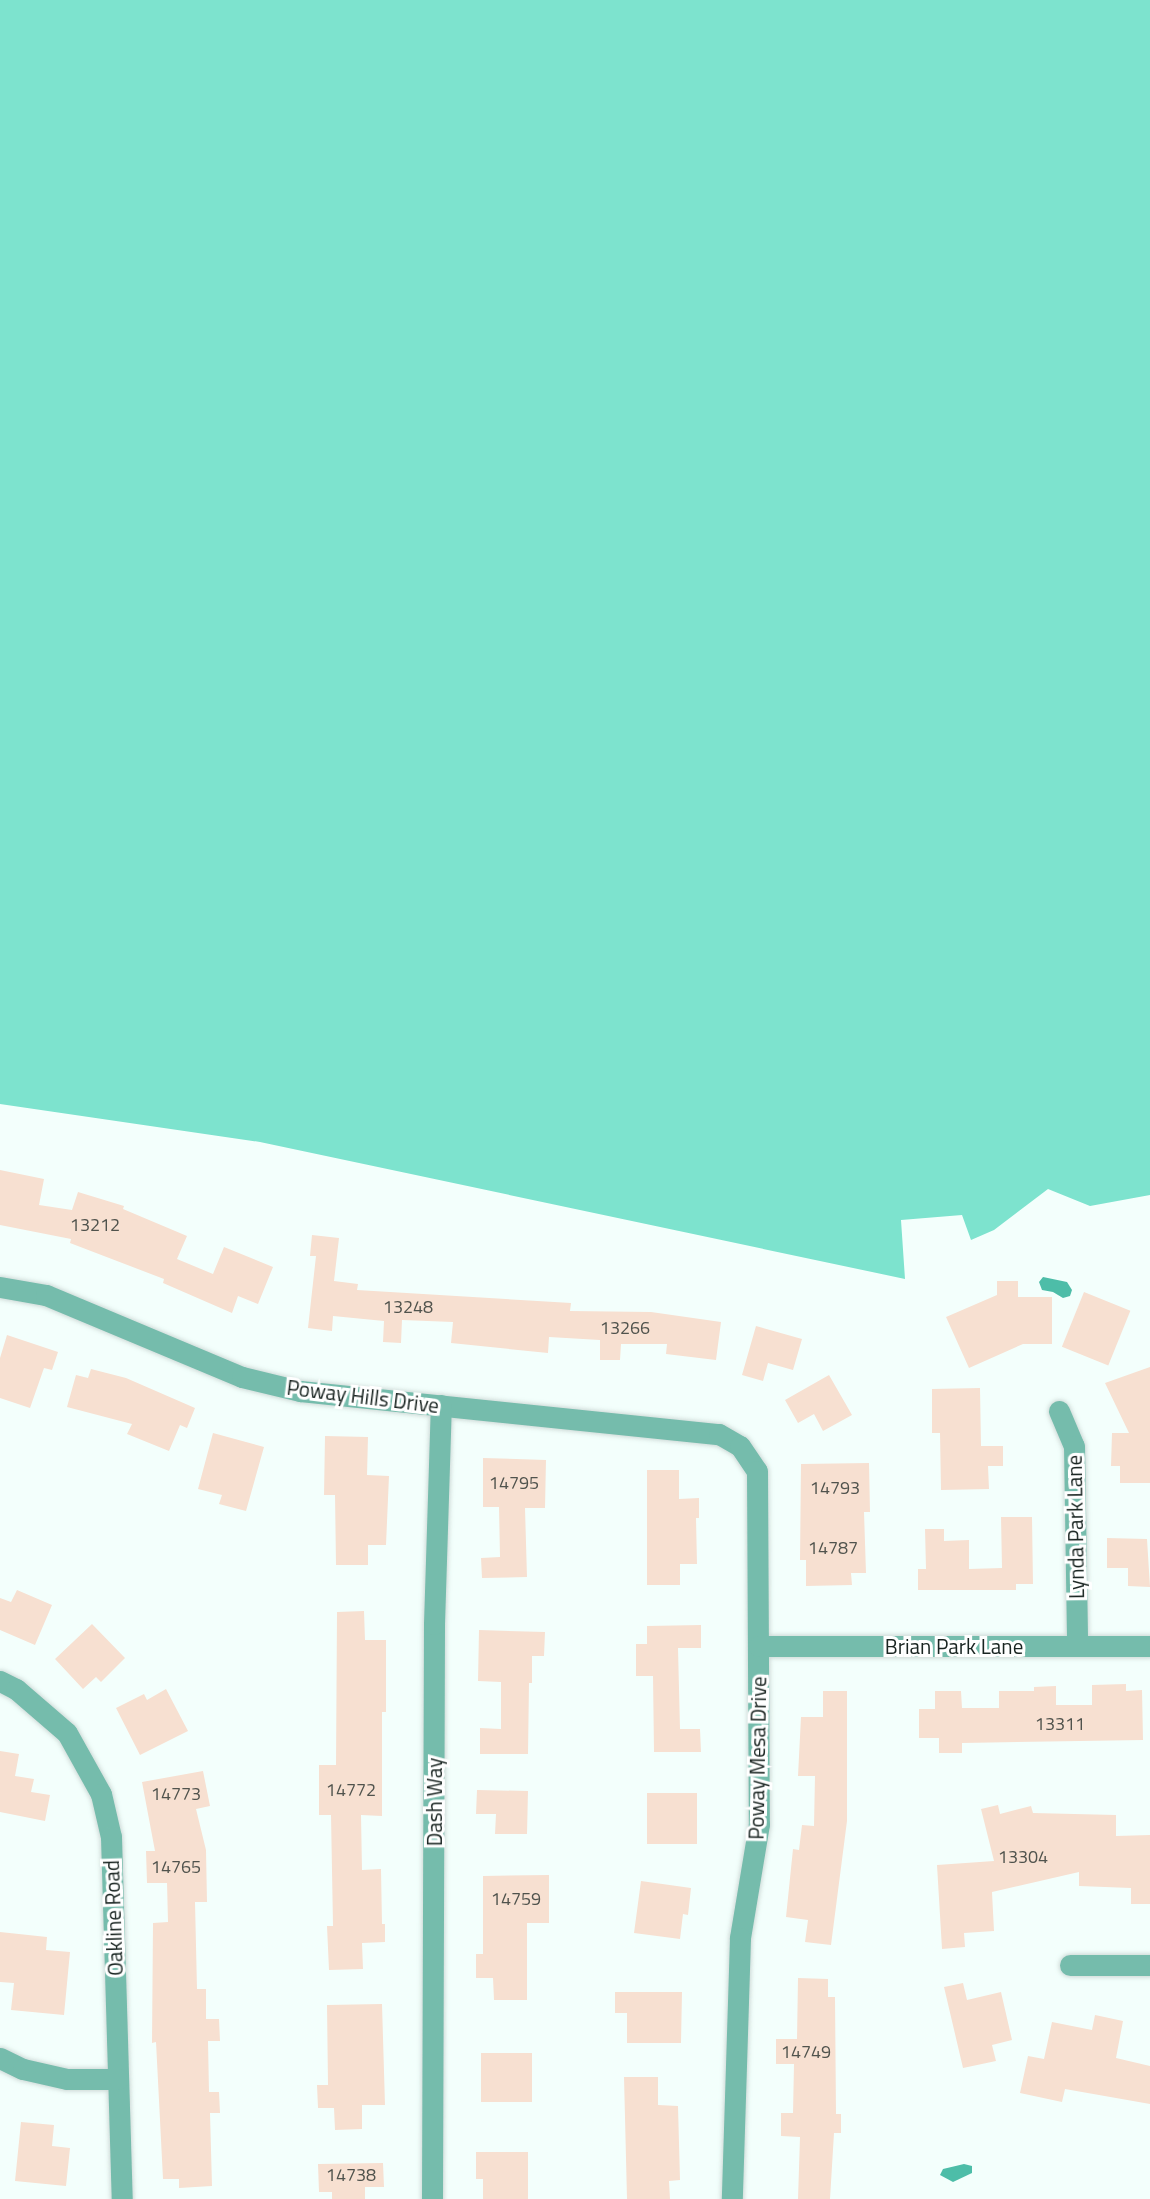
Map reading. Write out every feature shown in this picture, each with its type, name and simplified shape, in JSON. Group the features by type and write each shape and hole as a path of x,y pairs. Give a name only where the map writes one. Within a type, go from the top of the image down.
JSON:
{"street":[{"name":"Poway Hills Drive","path":"0,1287 46,1295 242,1377 300,1391 719,1434 740,1446"},
{"name":"Dash Way","path":"432,2199 434,1624 441,1405"},
{"name":"Lynda Park Lane","path":"1059,1411 1074,1446 1077,1645"},
{"name":"Poway Mesa Drive","path":"733,2199 740,1938 759,1824 757,1471 740,1446"},
{"name":"Brian Park Lane","path":"759,1646 1150,1646"},
{"name":"Oakline Road","path":"0,1681 16,1689 67,1733 102,1794 111,1837 122,2199"},
{"path":"1070,1965 1150,1965"},
{"path":"0,2058 23,2070 67,2079 117,2079"}],"shaded area":[{"path":"0,0 1150,0 1150,1195 1090,1206 1048,1189 994,1230 971,1240 962,1215 901,1220 905,1279 260,1142 0,1104"},
{"path":"1043,1277 1067,1282 1072,1290 1070,1296 1063,1298 1042,1290 1039,1282"},
{"path":"964,2164 972,2166 972,2173 953,2182 940,2175 943,2169"}],"building":[{"path":"0,1170 44,1179 39,1205 72,1210 78,1192 124,1206 123,1209 187,1236 177,1259 213,1274 224,1247 273,1267 258,1304 238,1296 232,1313 163,1283 164,1279 70,1243 71,1239 0,1225"},
{"path":"312,1235 339,1238 334,1281 358,1284 357,1290 571,1303 570,1311 651,1312 721,1322 716,1360 666,1354 667,1344 621,1344 620,1360 600,1360 600,1340 549,1337 548,1353 451,1343 453,1322 402,1320 401,1343 383,1342 384,1321 333,1316 332,1331 308,1328 316,1256 310,1256"},
{"path":"997,1281 1018,1281 1018,1297 1052,1297 1052,1344 1023,1344 969,1368 946,1317 997,1295"},
{"path":"1084,1292 1130,1311 1108,1365 1062,1347"},
{"path":"756,1326 802,1339 793,1370 768,1363 763,1381 742,1375"},
{"path":"7,1335 58,1352 52,1370 44,1368 30,1408 0,1398 0,1358"},
{"path":"1150,1367 1150,1483 1120,1483 1120,1466 1111,1466 1112,1433 1129,1433 1105,1383"},
{"path":"91,1369 126,1378 195,1408 187,1428 180,1425 169,1451 127,1434 132,1424 67,1407 76,1375 88,1378"},
{"path":"829,1375 852,1415 823,1431 814,1414 798,1423 785,1400"},
{"path":"980,1388 981,1446 1003,1446 1003,1466 988,1466 989,1489 941,1490 940,1433 932,1433 932,1389"},
{"path":"213,1433 264,1447 246,1511 219,1504 222,1495 198,1489"},
{"path":"325,1436 368,1437 367,1475 389,1476 386,1545 368,1545 368,1565 336,1565 335,1495 324,1495"},
{"path":"483,1458 546,1460 545,1508 525,1508 527,1577 482,1578 481,1558 500,1557 499,1507 483,1507"},
{"path":"869,1463 870,1512 864,1512 866,1573 851,1573 852,1585 806,1586 806,1560 800,1560 801,1464"},
{"path":"647,1470 679,1470 679,1499 699,1498 699,1518 696,1518 697,1564 680,1564 680,1585 647,1585"},
{"path":"1001,1517 1032,1517 1033,1584 1016,1584 1016,1590 918,1590 918,1569 926,1569 925,1529 944,1529 944,1541 969,1540 969,1569 1002,1568"},
{"path":"1107,1538 1147,1539 1150,1587 1128,1586 1128,1568 1107,1568"},
{"path":"17,1590 52,1605 35,1645 0,1630 0,1598 11,1602"},
{"path":"364,1611 365,1640 386,1640 386,1712 382,1712 382,1816 361,1815 362,1870 381,1869 385,1942 362,1943 363,1969 329,1970 327,1926 333,1926 331,1815 319,1815 319,1765 336,1765 337,1612"},
{"path":"92,1624 125,1658 101,1682 96,1677 83,1689 55,1659"},
{"path":"701,1625 701,1648 678,1648 680,1729 700,1729 701,1752 654,1752 653,1676 636,1676 636,1644 647,1644 647,1626"},
{"path":"479,1630 545,1632 544,1656 532,1656 528,1754 480,1754 480,1728 501,1729 501,1682 478,1681"},
{"path":"1126,1684 1126,1691 1142,1690 1143,1740 962,1743 962,1753 939,1753 939,1738 919,1738 919,1709 935,1709 935,1691 961,1691 962,1708 999,1708 999,1691 1034,1691 1034,1687 1056,1686 1056,1705 1092,1705 1092,1685"},
{"path":"166,1689 188,1731 140,1755 116,1708 144,1694 147,1700"},
{"path":"823,1691 847,1691 847,1821 831,1945 805,1942 808,1920 786,1917 793,1849 799,1850 802,1825 814,1826 815,1776 798,1776 801,1717 823,1717"},
{"path":"0,1751 19,1754 15,1776 34,1779 31,1792 50,1795 45,1821 0,1812"},
{"path":"203,1771 210,1806 196,1809 206,1850 207,1902 195,1902 197,1989 206,1989 206,2019 219,2019 220,2041 208,2041 209,2092 219,2092 220,2113 210,2113 212,2186 179,2188 179,2179 163,2179 156,2042 152,2043 153,1923 168,1922 167,1883 147,1883 146,1851 155,1851 142,1782"},
{"path":"477,1790 528,1791 527,1834 495,1834 496,1814 476,1814"},
{"path":"647,1793 697,1793 697,1844 647,1844"},
{"path":"998,1805 1000,1814 1031,1806 1033,1813 1116,1815 1116,1836 1150,1835 1150,1904 1131,1904 1131,1888 1079,1886 1079,1872 992,1892 994,1931 964,1933 965,1947 942,1949 937,1865 994,1861 981,1809"},
{"path":"549,1875 549,1923 527,1923 527,2000 494,2000 493,1978 476,1978 476,1954 483,1954 483,1876"},
{"path":"641,1881 691,1888 688,1915 683,1914 680,1939 634,1933"},
{"path":"0,1932 47,1937 46,1950 70,1952 64,2015 11,2010 14,1983 0,1982"},
{"path":"798,1978 828,1979 828,1997 835,1997 836,2114 841,2114 841,2133 834,2133 830,2199 798,2199 800,2137 781,2136 781,2113 793,2113 794,2064 776,2064 776,2039 797,2039"},
{"path":"963,1983 967,2000 1001,1992 1012,2040 992,2045 996,2061 963,2068 944,1987"},
{"path":"615,1992 682,1992 681,2043 627,2043 627,2013 615,2013"},
{"path":"382,2004 385,2105 362,2105 362,2129 335,2130 334,2108 318,2108 317,2085 328,2085 327,2005"},
{"path":"1095,2015 1123,2021 1116,2058 1150,2066 1150,2104 1065,2089 1062,2102 1020,2093 1028,2056 1044,2059 1052,2022 1092,2030"},
{"path":"481,2053 532,2053 532,2102 481,2102"},
{"path":"624,2077 658,2077 658,2105 678,2106 680,2180 669,2181 670,2199 627,2199"},
{"path":"21,2122 54,2125 52,2146 70,2148 66,2186 15,2181"},
{"path":"476,2152 528,2152 528,2199 483,2199 483,2179 476,2179"},
{"path":"383,2163 384,2187 365,2187 365,2199 332,2199 332,2192 319,2192 318,2164"}]}
